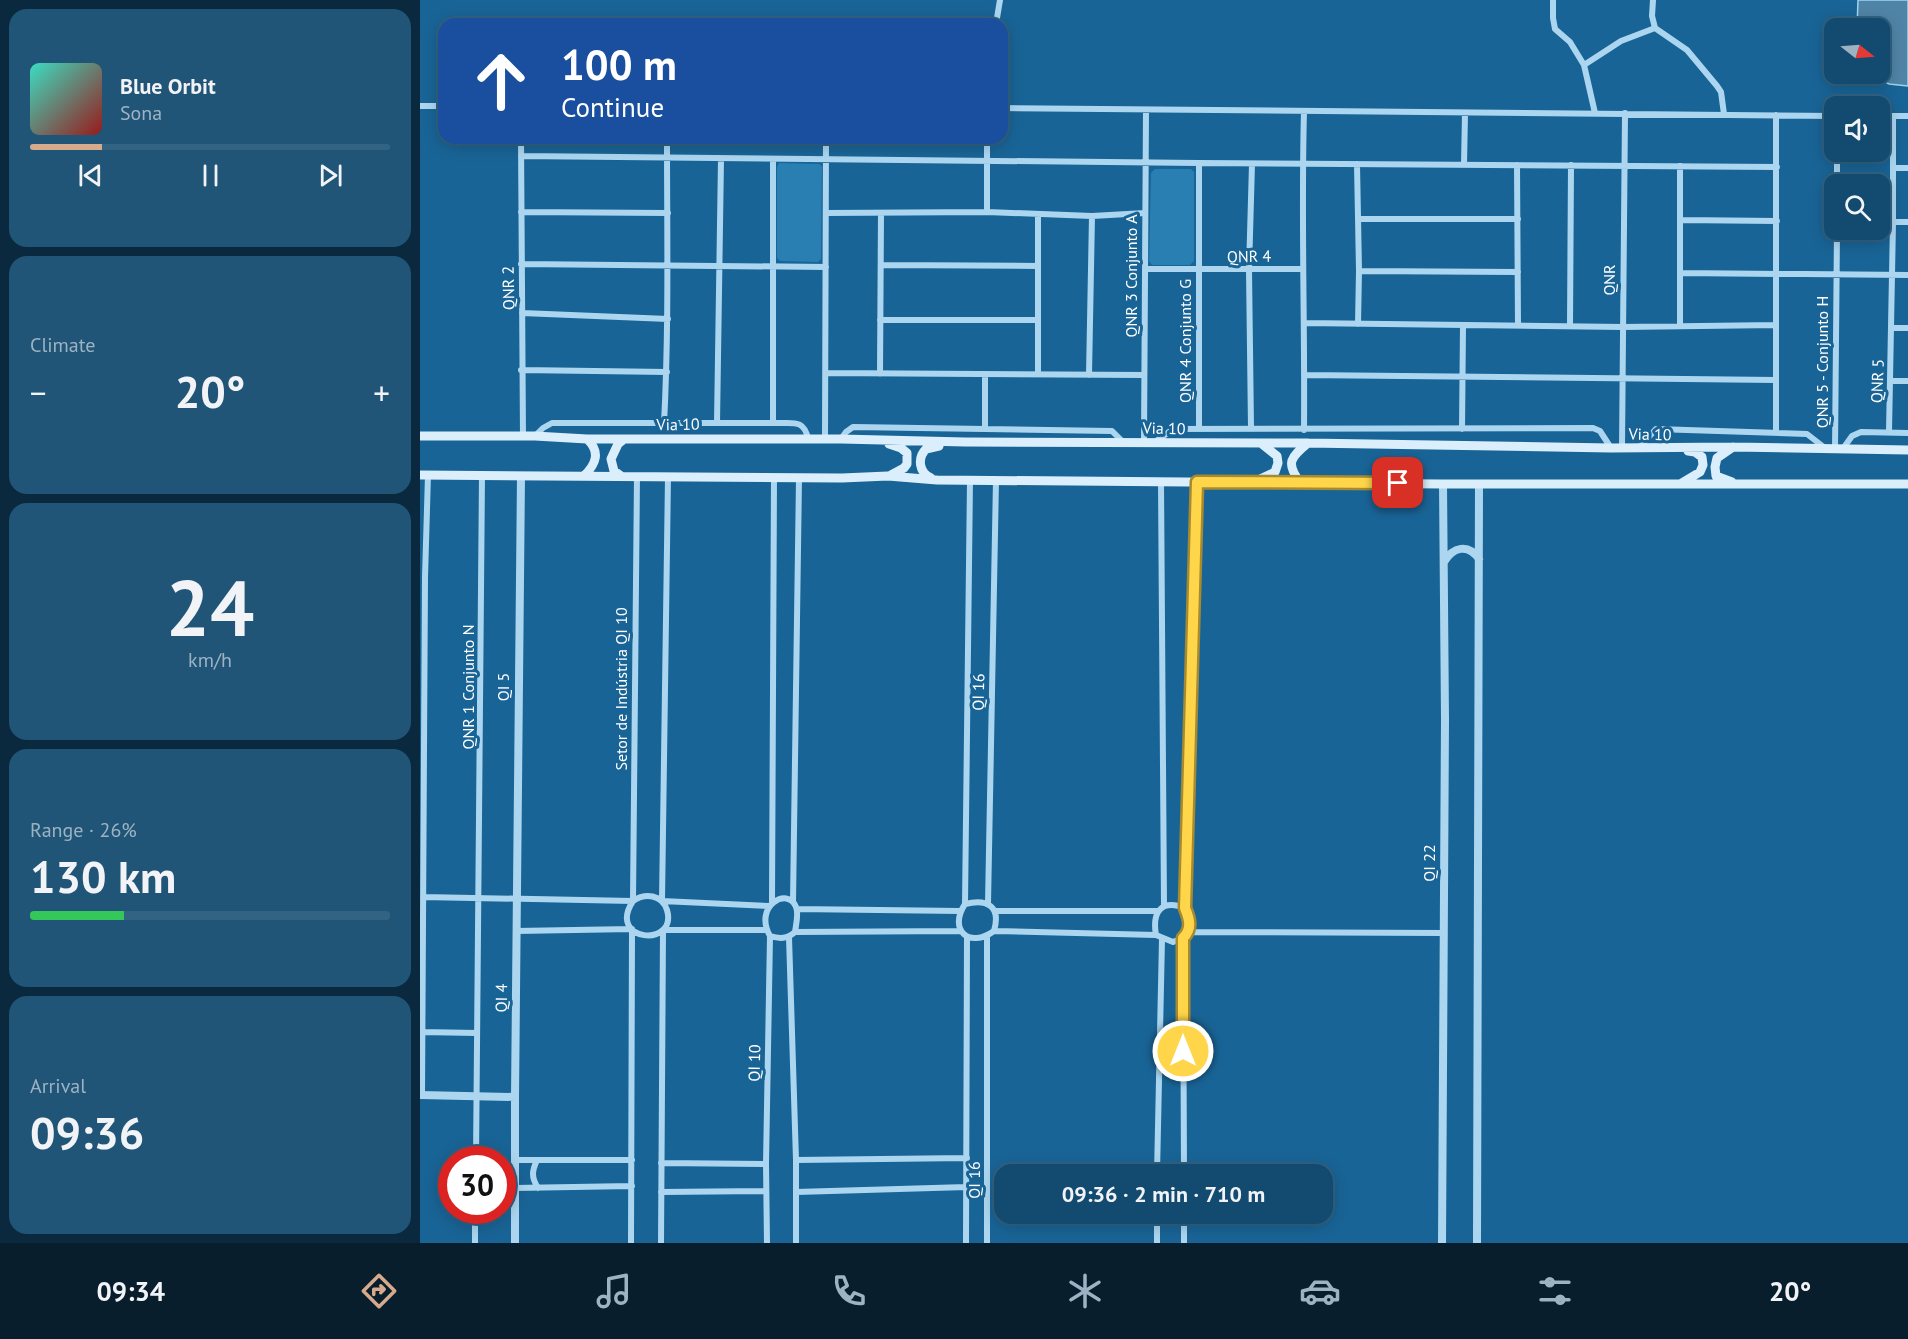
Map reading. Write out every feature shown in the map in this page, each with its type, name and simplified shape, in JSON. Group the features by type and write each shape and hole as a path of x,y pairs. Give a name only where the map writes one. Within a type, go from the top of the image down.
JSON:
{"main road":[{"name":"Via 10","path":"420,436 536,436 587,440 841,439 1908,450"},
{"path":"584,476 596,462 597,453 594,445 587,440"},
{"path":"621,476 614,471 611,459 618,444 623,440"},
{"path":"882,441 901,448 907,453 908,459 904,468 888,476"},
{"path":"937,480 925,475 922,469 920,462 923,452 926,449 965,442"},
{"path":"1300,482 1290,464 1294,456 1308,443"},
{"path":"1252,482 1271,474 1277,468 1277,456 1262,444"},
{"path":"1733,447 1717,458 1716,476 1739,485"},
{"path":"1680,484 1700,472 1703,465 1702,457 1695,452 1681,449"},
{"path":"424,475 799,478 888,476 937,480 1443,484 1908,484"}],"street":[{"path":"997,18 1000,0"},
{"path":"1553,0 1555,29 1570,42 1584,65 1595,112"},
{"path":"1653,0 1652,16 1655,28 1687,50 1717,86 1721,92 1724,114"},
{"path":"1584,65 1621,41 1655,28"},
{"path":"420,105 438,106"},
{"path":"1008,108 1465,113 1625,112 1824,116"},
{"name":"QNR 3 Conjunto A","path":"1144,442 1146,110"},
{"path":"1304,111 1302,164 1304,430"},
{"name":"QNR","path":"1622,448 1625,112"},
{"path":"1464,165 1465,113"},
{"path":"1776,115 1776,432"},
{"path":"1893,116 1908,116"},
{"name":"QNR 5","path":"1889,432 1893,116"},
{"name":"QNR 2","path":"521,144 523,437"},
{"path":"664,424 668,319 667,144"},
{"path":"825,439 826,144"},
{"path":"987,144 987,212"},
{"path":"521,156 1777,167"},
{"path":"717,423 721,159"},
{"path":"773,160 773,423"},
{"path":"1198,270 1199,163"},
{"path":"1251,428 1249,270 1252,164"},
{"path":"1357,165 1358,324"},
{"path":"1517,165 1518,325"},
{"path":"1570,326 1571,165"},
{"path":"1680,166 1680,326"},
{"path":"1893,168 1908,168"},
{"path":"521,212 668,213"},
{"path":"826,213 987,212 1092,216 1145,213"},
{"path":"880,374 881,213"},
{"path":"1038,215 1038,374"},
{"path":"1089,375 1092,216"},
{"path":"1358,219 1518,219"},
{"path":"1680,220 1777,221"},
{"path":"1893,222 1908,222"},
{"name":"QNR 5 - Conjunto H","path":"1835,450 1837,240"},
{"path":"521,264 826,267"},
{"path":"881,265 1038,266"},
{"name":"QNR 4 Conjunto G","path":"1145,269 1198,270 1199,429"},
{"name":"QNR 4","path":"1198,270 1302,269"},
{"path":"1359,270 1518,272"},
{"path":"1680,273 1908,275"},
{"path":"522,313 668,319"},
{"path":"880,320 1038,320"},
{"path":"1304,323 1623,327 1776,325"},
{"path":"1462,429 1463,325"},
{"path":"1892,328 1908,328"},
{"path":"521,370 667,372"},
{"path":"826,373 1144,375"},
{"path":"985,374 985,429"},
{"path":"1304,375 1776,380"},
{"path":"1891,381 1908,381"},
{"path":"536,436 552,423 773,423 803,425 808,439"},
{"path":"841,439 853,426 1112,430 1124,442"},
{"path":"1155,443 1173,429 1593,428 1600,431 1611,448"},
{"path":"1638,448 1656,429 1807,434 1835,450 1852,436 1861,432 1908,433"},
{"path":"424,475 421,1095 514,1097"},
{"name":"QNR 1 Conjunto N","path":"476,1146 482,475"},
{"name":"QI 5","path":"516,899 521,476"},
{"name":"Setor de Indústria QI 10","path":"633,901 637,476"},
{"path":"662,901 668,477"},
{"path":"768,933 765,919 771,904 774,477"},
{"path":"795,932 797,909 793,902 799,478"},
{"path":"960,932 958,920 965,904 970,480"},
{"name":"QI 16","path":"988,904 996,480"},
{"path":"1161,482 1164,906"},
{"path":"663,930 768,933 779,938 789,937 795,932 960,932 978,939 994,932 1159,937 1173,942 1183,938 1189,932 1190,919 1185,908 1197,482"},
{"name":"QI 22","path":"1442,1243 1445,719 1443,484"},
{"path":"1477,1243 1479,484"},
{"path":"1444,562 1459,548 1472,551 1479,559"},
{"path":"647,895 662,901 667,908 668,915 663,930 647,937 639,935 628,922 627,915 633,901 647,895"},
{"path":"423,897 633,901"},
{"path":"662,901 771,904 783,898 793,902"},
{"name":"QI 4","path":"515,1146 516,899"},
{"path":"965,904 977,901 988,904 995,911 997,921 994,932"},
{"path":"995,911 1157,911 1164,906 1176,904 1185,908"},
{"path":"797,909 960,911"},
{"path":"1157,911 1154,924 1159,937 1157,1164"},
{"path":"516,931 632,929"},
{"path":"631,1243 632,929"},
{"path":"661,1243 663,930"},
{"path":"1189,932 1444,933"},
{"name":"QI 10","path":"767,1243 768,933"},
{"name":"QI 16","path":"987,936 987,1243"},
{"path":"789,937 796,1160 796,1243"},
{"path":"966,1243 968,937"},
{"path":"1183,938 1184,1164"},
{"path":"421,1032 477,1034"},
{"path":"796,1160 967,1158"},
{"path":"516,1160 632,1160"},
{"path":"537,1160 532,1171 537,1188"},
{"path":"661,1162 766,1164"},
{"path":"516,1188 632,1186"},
{"path":"796,1192 967,1187"},
{"path":"662,1192 766,1191"},
{"path":"475,1243 476,1224"},
{"name":"QI 4","path":"515,1224 515,1243"},
{"path":"1157,1224 1157,1243"},
{"path":"1184,1224 1184,1243"}],"shaded area":[{"path":"1858,0 1908,0 1908,86 1889,84 1890,18 1857,18"},
{"path":"779,163 822,166 821,259 818,262 780,261 777,258 777,167"},
{"path":"1155,169 1191,169 1194,172 1194,261 1190,265 1152,265 1149,261 1151,173"}],"route":[{"path":"1183,1051 1183,938 1189,932 1190,919 1185,908 1197,482 1398,483"}]}
